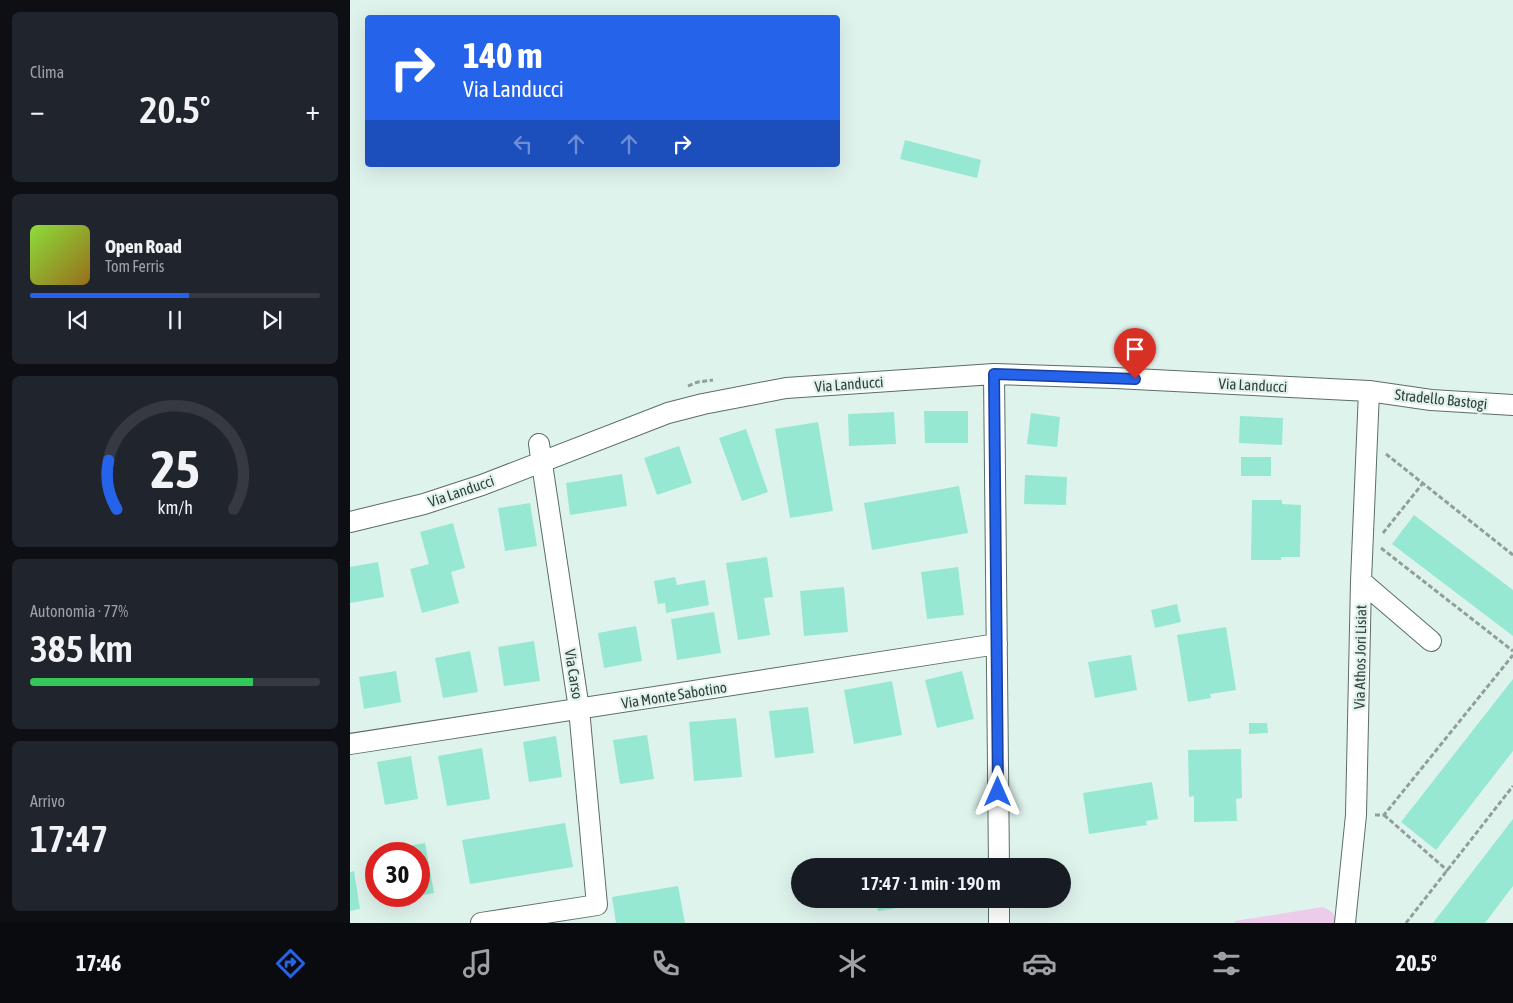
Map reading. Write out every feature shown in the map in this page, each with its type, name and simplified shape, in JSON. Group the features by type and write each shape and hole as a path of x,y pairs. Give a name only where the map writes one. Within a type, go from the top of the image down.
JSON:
{"street":[{"name":"Via Landucci","path":"350,522 432,501 482,485 540,453 668,413 703,404 786,388 994,374 1369,391"},
{"path":"994,374 999,858"},
{"name":"Stradello Bastogi","path":"1369,391 1431,400 1513,405"},
{"name":"Via Athos Jori Lisiat","path":"1345,923 1356,816 1361,582 1369,391"},
{"name":"Via Carso","path":"540,453 579,709 597,905 577,916"},
{"path":"1361,582 1431,641"},
{"name":"Via Monte Sabotino","path":"350,744 997,644"},
{"path":"999,908 999,923"},
{"path":"481,923 577,916"}],"path":[{"path":"1368,445 1382,450 1513,555"},
{"path":"1381,536 1423,483"},
{"path":"1375,544 1513,651"},
{"path":"1384,815 1513,655"},
{"path":"1406,923 1513,786"},
{"path":"1356,816 1384,815 1448,871"}],"shaded area":[{"path":"1323,907 1332,912 1337,923 1235,923 1235,921"}],"building":[{"path":"905,140 981,160 977,178 900,159"},
{"path":"924,411 968,411 968,443 925,443"},
{"path":"894,412 896,444 849,446 848,414"},
{"path":"1031,413 1060,417 1057,447 1027,444"},
{"path":"1240,416 1283,418 1282,445 1239,443"},
{"path":"818,422 833,511 790,518 775,429"},
{"path":"746,429 768,492 742,501 719,438"},
{"path":"679,446 692,483 657,495 644,458"},
{"path":"1241,457 1271,457 1271,476 1241,476"},
{"path":"622,474 627,506 570,515 566,483"},
{"path":"1025,475 1067,477 1066,505 1024,504"},
{"path":"959,486 968,533 872,550 864,503"},
{"path":"1252,500 1282,500 1282,504 1301,505 1300,557 1281,557 1281,560 1251,560"},
{"path":"530,503 537,546 505,551 498,508"},
{"path":"1414,515 1513,590 1513,636 1392,544"},
{"path":"453,523 465,568 451,572 459,603 422,613 410,569 429,564 420,532"},
{"path":"767,557 773,597 764,598 770,635 738,640 726,563"},
{"path":"378,562 384,597 350,603 350,567"},
{"path":"958,567 964,615 927,619 921,572"},
{"path":"675,577 677,585 705,580 709,605 666,613 665,603 658,604 654,581"},
{"path":"844,587 848,632 804,636 800,591"},
{"path":"1177,604 1181,622 1155,628 1151,610"},
{"path":"714,612 721,653 677,660 671,619"},
{"path":"636,626 642,661 604,668 598,633"},
{"path":"1226,627 1236,690 1210,694 1211,698 1188,702 1177,635"},
{"path":"534,641 540,681 504,686 498,647"},
{"path":"470,651 478,692 443,698 435,658"},
{"path":"1131,655 1137,690 1095,698 1088,662"},
{"path":"396,671 401,702 364,709 359,677"},
{"path":"962,671 974,719 937,728 925,680"},
{"path":"1513,679 1513,751 1436,850 1401,822"},
{"path":"892,681 902,735 854,744 844,690"},
{"path":"808,707 814,753 775,758 769,711"},
{"path":"736,718 742,777 694,781 689,722"},
{"path":"1249,723 1267,723 1268,733 1249,734"},
{"path":"647,735 654,779 620,784 613,740"},
{"path":"556,736 562,777 529,782 523,742"},
{"path":"482,748 490,799 447,806 438,756"},
{"path":"1241,749 1242,798 1236,799 1237,821 1194,822 1194,796 1189,797 1188,750"},
{"path":"411,756 418,799 385,805 377,762"},
{"path":"1152,782 1158,819 1146,821 1147,825 1089,834 1083,793"},
{"path":"1513,819 1513,886 1485,923 1433,923"},
{"path":"565,823 573,867 470,884 462,840"},
{"path":"354,871 360,909 350,911 350,872"},
{"path":"430,871 434,893 430,894"},
{"path":"678,886 685,923 616,923 612,897"},
{"path":"878,908 897,908 878,911"}],"route":[{"path":"998,792 994,374 1135,379"}]}
